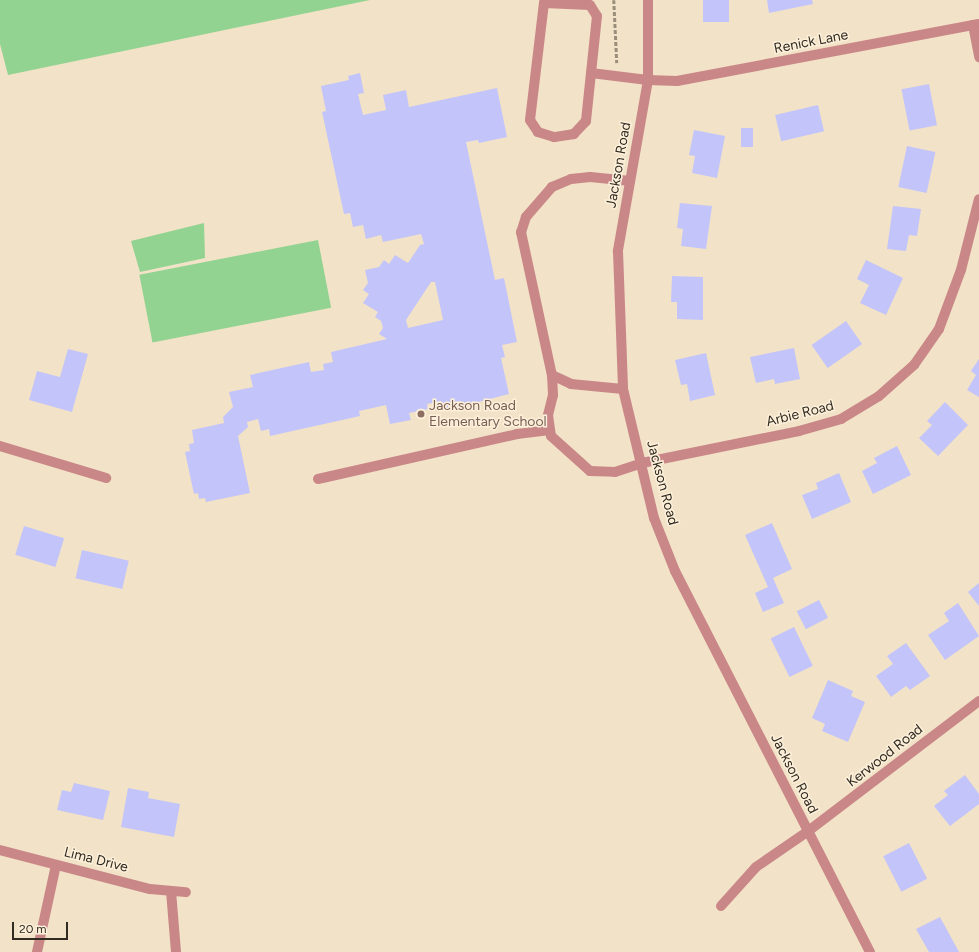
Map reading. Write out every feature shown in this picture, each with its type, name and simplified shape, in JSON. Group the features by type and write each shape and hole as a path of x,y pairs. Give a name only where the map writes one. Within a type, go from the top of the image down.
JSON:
{"street":[{"name":"Jackson Road","path":"648,0 648,80 618,251 623,389 654,518 675,571 807,832 870,952"},
{"path":"544,2 590,5 597,16 591,73 586,121 574,134 554,137 538,132 530,120 544,2"},
{"name":"Renick Lane","path":"591,73 619,78 677,81 976,25"},
{"path":"976,25 979,57"},
{"path":"318,478 517,434 550,430 552,375 521,232 526,217 552,187 571,179 590,177 630,181"},
{"name":"Arbie Road","path":"550,430 551,436 563,450 590,471 615,472 642,463 799,431 841,419 879,396 914,364 939,329 961,270 979,199"},
{"path":"552,375 571,384 623,389"},
{"path":"0,446 106,478"},
{"name":"Kerwood Road","path":"721,906 756,867 807,832 979,701"},
{"name":"Lima Drive","path":"0,850 150,889 186,892"},
{"path":"37,952 56,864"},
{"path":"171,891 176,952"}],"path":[{"path":"614,0 619,78"}],"green space":[{"path":"0,0 370,0 8,75 0,44"},
{"path":"204,223 205,258 140,272 131,241"},
{"path":"318,240 331,308 153,342 139,275"}],"building":[{"path":"703,0 729,0 729,22 703,22"},
{"path":"767,0 812,0 813,4 769,13"},
{"path":"360,73 364,93 358,94 363,115 386,110 383,95 406,90 409,107 497,88 507,137 479,143 478,140 466,142 495,280 504,278 517,342 502,345 505,357 501,358 509,394 443,411 441,401 427,404 428,409 409,413 411,420 390,424 386,405 359,411 360,416 270,436 269,429 261,431 258,419 247,422 248,427 238,436 250,493 206,502 205,498 199,499 198,493 194,494 185,452 190,451 189,444 194,443 192,430 224,423 223,417 233,407 229,392 253,387 250,375 309,362 311,372 324,370 323,364 333,362 331,352 387,339 379,334 383,328 381,321 375,317 378,312 363,303 369,294 363,290 368,283 365,270 379,267 384,260 389,264 395,255 408,263 420,245 424,244 421,234 383,242 381,235 366,239 363,225 353,227 350,213 344,214 322,112 326,111 321,86 349,80 348,76","holes":["431,282 435,282 443,320 408,328 406,320"]},
{"path":"929,84 937,125 910,131 902,89"},
{"path":"818,105 824,131 781,141 775,115"},
{"path":"741,128 753,128 753,147 741,147"},
{"path":"694,130 725,136 717,178 692,173 695,156 689,155"},
{"path":"907,146 935,152 927,193 898,187"},
{"path":"680,203 712,206 706,249 681,246 683,229 677,228"},
{"path":"893,206 921,209 917,236 909,235 906,251 887,249"},
{"path":"866,260 903,278 886,315 860,303 869,285 857,279"},
{"path":"672,276 703,277 703,320 677,319 677,302 671,302"},
{"path":"846,321 862,344 828,368 812,345"},
{"path":"794,348 800,379 775,384 774,379 756,383 750,357"},
{"path":"68,349 88,354 72,412 29,400 37,371 60,377"},
{"path":"706,353 715,395 690,401 687,384 681,385 675,360"},
{"path":"979,359 979,397 967,390 976,375 971,371"},
{"path":"945,402 968,425 938,456 919,438 932,425 927,421"},
{"path":"897,446 911,475 873,494 862,471 877,463 874,458"},
{"path":"839,473 851,502 812,519 802,495 818,489 816,483"},
{"path":"772,523 792,569 773,578 784,603 763,612 755,593 768,587 745,535"},
{"path":"24,526 64,538 55,567 15,555"},
{"path":"82,550 129,561 122,589 75,578"},
{"path":"979,583 979,606 968,592"},
{"path":"819,600 828,618 806,629 797,611"},
{"path":"958,603 979,636 945,660 928,635 949,621 944,613"},
{"path":"794,627 813,666 789,677 771,638"},
{"path":"906,643 930,676 910,690 906,686 891,697 876,676 893,664 887,656"},
{"path":"828,680 853,691 851,696 865,702 848,742 822,731 825,724 812,718"},
{"path":"965,775 979,794 979,804 950,826 934,806 948,795 944,791"},
{"path":"74,783 110,791 103,820 57,810 62,790 71,792"},
{"path":"128,788 149,792 148,798 180,804 174,837 121,827"},
{"path":"909,843 927,879 901,892 883,856"},
{"path":"940,917 959,952 929,952 916,929"}],"place":[{"name":"Jackson Road Elementary School","path":"421,414"}]}
